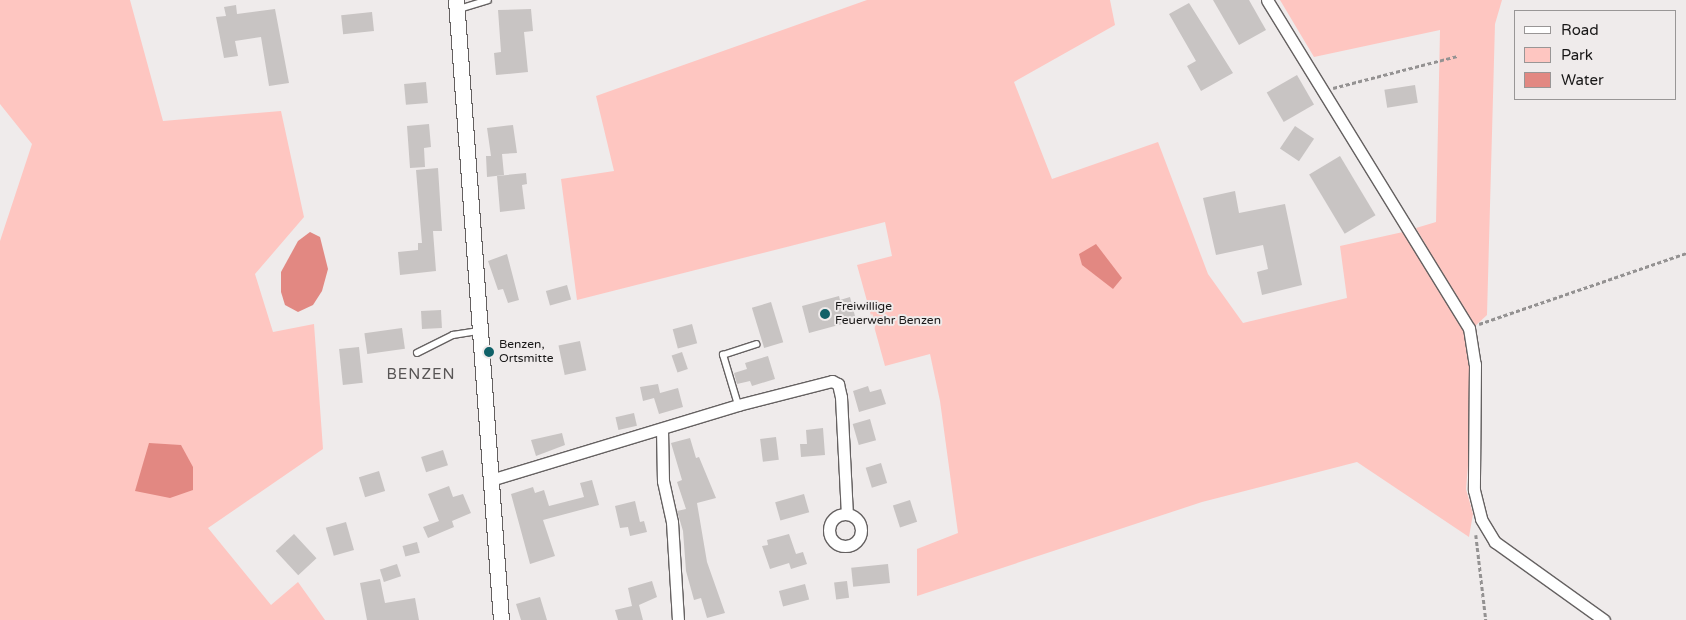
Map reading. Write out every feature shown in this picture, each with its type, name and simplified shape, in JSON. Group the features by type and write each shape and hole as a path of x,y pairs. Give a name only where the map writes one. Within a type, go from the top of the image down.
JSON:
{"street":[{"path":"1267,0 1469,328 1476,364 1474,490 1481,519 1495,542 1604,620"},
{"path":"456,5 501,620"},
{"path":"491,480 738,405 835,382 841,397 847,514"},
{"path":"662,428 663,480 672,522 678,620"}],"lane":[{"path":"456,5 488,0"},
{"path":"417,353 454,334 479,330"},
{"path":"738,405 723,354 756,344"}],"path":[{"path":"1322,91 1458,56"},
{"path":"1469,328 1501,314 1686,253"},
{"path":"1481,519 1476,532 1486,620"}],"green space":[{"path":"0,0 130,0 163,121 281,111 304,217 255,274 273,332 314,324 323,449 208,528 271,605 298,582 325,620 0,620 0,241 32,144 0,104"},
{"path":"867,0 1110,0 1115,25 1014,82 1052,179 1158,142 1208,274 1243,323 1347,298 1340,246 1403,232 1463,326 1474,396 1466,489 1473,514 1469,537 1357,462 1202,502 917,596 917,549 958,533 940,401 930,354 885,366 857,265 892,256 885,222 577,300 561,179 614,171 596,96"},
{"path":"1280,0 1502,0 1495,24 1487,315 1473,328 1416,228 1436,222 1440,30 1314,57"}],"water":[{"path":"310,232 320,237 328,269 322,291 313,305 298,312 285,305 281,292 281,272 298,241"},
{"path":"1096,244 1122,278 1113,289 1082,265 1079,254"},
{"path":"149,443 181,445 193,467 193,490 170,498 135,491"}],"building":[{"path":"1213,0 1249,0 1266,30 1239,45"},
{"path":"1189,3 1233,73 1201,91 1187,66 1196,61 1169,14"},
{"path":"236,5 237,14 275,9 289,83 269,86 261,37 235,41 238,56 224,58 216,17 226,16 224,7"},
{"path":"531,9 533,31 524,32 528,72 496,75 494,53 501,52 498,10"},
{"path":"372,12 374,31 343,34 341,15"},
{"path":"1297,75 1314,104 1284,122 1267,92"},
{"path":"426,82 428,103 406,105 404,84"},
{"path":"1415,85 1418,103 1387,108 1384,90"},
{"path":"429,124 431,147 424,148 425,167 410,168 407,126"},
{"path":"513,125 517,153 502,154 504,175 487,177 486,156 491,156 487,128"},
{"path":"1295,126 1314,139 1299,161 1280,148"},
{"path":"1340,156 1376,215 1345,234 1309,175"},
{"path":"438,168 442,231 433,231 436,271 400,275 398,252 418,250 418,243 422,243 416,170"},
{"path":"526,173 527,184 522,185 525,209 500,212 497,176"},
{"path":"1235,191 1239,213 1285,204 1302,285 1262,295 1257,272 1268,269 1263,245 1216,255 1203,198"},
{"path":"507,254 519,300 508,303 503,289 498,290 488,261"},
{"path":"567,285 571,299 550,305 546,291"},
{"path":"839,296 840,300 850,297 855,316 845,319 846,323 809,333 802,306"},
{"path":"771,302 783,342 764,348 752,308"},
{"path":"441,310 442,328 422,329 421,311"},
{"path":"692,324 697,343 678,348 673,329"},
{"path":"402,328 405,349 367,354 364,333"},
{"path":"580,341 586,370 565,375 558,346"},
{"path":"359,347 363,383 343,385 339,349"},
{"path":"682,352 688,369 677,373 672,356"},
{"path":"768,356 775,379 752,386 750,381 737,384 734,373 747,369 745,363"},
{"path":"658,384 660,393 678,388 683,407 659,414 654,398 643,401 640,387"},
{"path":"868,386 870,392 881,389 886,404 859,412 853,391"},
{"path":"634,413 637,426 618,430 615,417"},
{"path":"870,419 876,440 859,445 853,424"},
{"path":"823,428 825,455 801,457 800,444 807,444 806,430"},
{"path":"562,433 565,445 536,456 531,440"},
{"path":"776,437 779,460 763,462 760,439"},
{"path":"690,438 696,458 699,457 716,498 697,503 707,562 725,613 707,618 701,598 694,600 686,571 683,531 677,511 686,509 677,482 682,480 671,443"},
{"path":"443,450 448,465 426,472 421,457"},
{"path":"881,463 887,483 872,488 866,468"},
{"path":"379,471 385,491 365,497 359,477"},
{"path":"592,480 599,505 543,520 555,556 530,564 511,494 533,487 535,493 544,490 549,506 584,497 580,483"},
{"path":"449,486 453,497 463,494 471,513 452,521 454,527 428,538 423,527 439,521 428,494"},
{"path":"804,494 809,512 780,521 775,502"},
{"path":"910,500 917,522 900,527 893,506"},
{"path":"635,501 640,522 644,521 647,532 630,536 628,527 620,528 615,506"},
{"path":"346,522 354,550 334,556 326,528"},
{"path":"294,534 317,558 298,575 276,551"},
{"path":"789,534 796,554 803,552 807,564 791,569 789,563 770,569 762,546 768,545 767,540"},
{"path":"417,542 420,553 405,557 403,546"},
{"path":"397,564 401,576 384,582 380,570"},
{"path":"888,564 890,583 853,587 851,568"},
{"path":"380,579 385,603 415,598 419,620 367,620 360,583"},
{"path":"652,581 657,597 639,605 643,620 618,620 615,610 632,606 628,588"},
{"path":"847,581 849,598 836,599 834,583"},
{"path":"805,584 809,599 783,606 779,591"},
{"path":"540,597 547,620 521,620 516,604"}],"place":[{"name":"Freiwillige Feuerwehr Benzen","path":"825,314"},
{"name":"Benzen, Ortsmitte","path":"489,352"}],"district":[{"name":"BENZEN","path":"421,375"}]}
